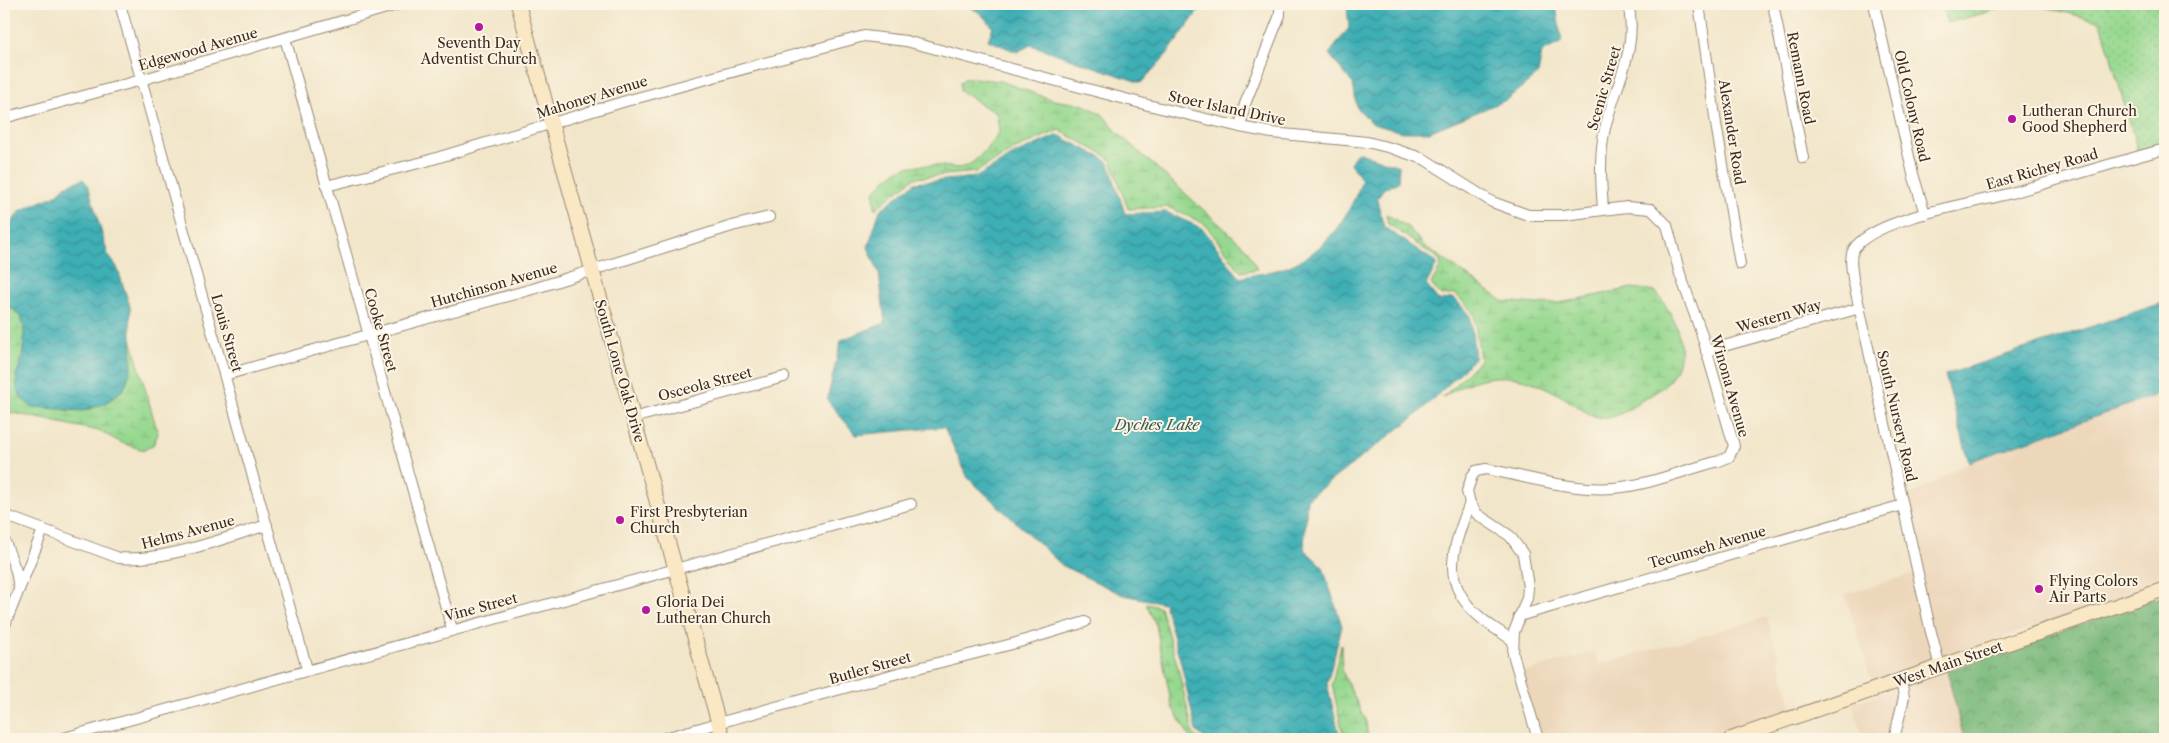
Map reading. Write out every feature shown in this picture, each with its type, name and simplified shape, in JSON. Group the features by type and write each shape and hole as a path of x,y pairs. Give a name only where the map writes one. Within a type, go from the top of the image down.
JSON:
{"street":[{"name":"Louis Street","path":"120,4 307,669"},
{"name":"Edgewood Avenue","path":"4,118 285,38 368,8 400,4"},
{"name":"South Lone Oak Drive","path":"518,4 722,739"},
{"path":"1240,127 1245,104 1280,15 1280,4"},
{"name":"Scenic Street","path":"1602,209 1602,148 1610,112 1631,44 1628,4"},
{"name":"Alexander Road","path":"1699,4 1716,124 1740,264"},
{"name":"Remann Road","path":"1773,4 1803,158"},
{"name":"Old Colony Road","path":"1874,4 1913,174 1925,214"},
{"name":"Mahoney Avenue","path":"326,186 423,162 645,96 867,36"},
{"name":"Stoer Island Drive","path":"867,36 923,45 1148,105 1240,127 1272,133 1367,142 1391,148 1424,159 1492,202 1528,215 1564,215 1602,209"},
{"name":"Cooke Street","path":"285,38 452,630"},
{"name":"East Richey Road","path":"1925,214 2007,194 2165,149"},
{"name":"Winona Avenue","path":"1470,503 1469,482 1472,476 1481,469 1574,486 1615,488 1636,484 1729,457 1734,441 1680,274 1667,225 1663,218 1644,208 1602,209"},
{"name":"South Nursery Road","path":"1925,214 1881,230 1856,245 1851,259 1853,279 1940,667"},
{"name":"Hutchinson Avenue","path":"225,375 592,271 732,226 769,217"},
{"name":"Western Way","path":"1706,351 1860,308"},
{"name":"Osceola Street","path":"633,418 784,377"},
{"path":"1470,503 1482,519 1510,536 1523,554 1528,587 1527,598 1519,616 1513,641 1513,654 1538,739"},
{"path":"1470,503 1453,559 1452,576 1455,587 1471,609 1513,641"},
{"name":"Vine Street","path":"60,739 307,669 911,504"},
{"name":"Tecumseh Avenue","path":"1519,616 1903,505"},
{"name":"Helms Avenue","path":"4,515 119,558 142,560 267,525"},
{"path":"4,626 43,530"},
{"path":"4,539 20,588"},
{"name":"West Main Street","path":"1731,739 2165,589"},
{"name":"Butler Street","path":"661,739 1016,643 1085,622"},
{"path":"1894,739 1904,705 1901,680"}],"shaded area":[{"path":"2165,392 2165,583 2083,612 1943,656 1944,660 1872,684 1845,594 1923,571 1907,497 1969,462"},
{"path":"1767,617 1793,710 1713,739 1539,739 1521,673 1594,652 1599,665"},
{"path":"1947,671 1964,739 1864,739 1852,703"}],"green space":[{"path":"1941,4 2018,4 1947,23"},
{"path":"2033,4 2165,4 2165,144 2138,152 2101,22"},
{"path":"964,79 1000,81 1053,100 1085,105 1103,115 1118,133 1247,249 1257,269 1241,272 1205,224 1168,207 1128,209 1110,158 1059,130 1013,150 976,172 914,178 875,209 874,192 889,177 902,168 910,166 963,167 974,162 992,142 999,132 997,114 960,91 960,83"},
{"path":"1386,214 1409,228 1423,245 1503,301 1536,304 1560,303 1632,288 1655,291 1669,310 1678,332 1680,355 1677,367 1671,378 1659,390 1631,408 1616,416 1607,418 1601,418 1585,412 1550,390 1519,378 1488,378 1458,388 1442,398 1480,360 1474,314 1456,294 1441,296 1431,284 1441,266 1440,260 1388,224"},
{"path":"4,306 20,316 23,325 24,346 16,375 43,397 66,410 90,409 114,398 121,391 129,374 131,338 158,434 153,445 144,450 122,443 99,431 4,411"},
{"path":"2165,595 2165,739 2051,739 2050,736 2038,739 1964,739 1947,671"},
{"path":"1146,604 1160,607 1177,664 1193,733 1199,739 1191,739 1172,707 1156,625"},
{"path":"1341,645 1342,671 1366,722 1368,739 1340,739 1343,734 1332,684"}],"water":[{"path":"964,4 1202,4 1202,6 1168,53 1141,83 1031,45 1017,52 988,40 993,27 980,13"},
{"path":"1347,4 1553,4 1557,12 1562,42 1542,52 1538,74 1506,100 1429,132 1402,132 1373,124 1357,108 1353,84 1329,54 1349,28"},
{"name":"Dyches Lake","path":"1058,135 1108,161 1125,214 1166,212 1203,229 1240,278 1289,266 1314,252 1325,242 1351,206 1362,180 1350,163 1357,152 1399,166 1398,182 1383,189 1377,200 1384,227 1437,263 1426,285 1439,301 1454,298 1470,316 1475,358 1419,413 1307,499 1304,549 1323,567 1342,626 1327,684 1339,733 1335,739 1205,739 1196,731 1181,663 1164,603 1123,595 1063,566 968,478 944,427 856,435 827,400 841,340 885,323 879,273 868,247 880,210 915,183 977,177 1015,154"},
{"path":"83,179 88,185 108,255 117,267 130,306 132,365 124,389 104,404 82,411 32,407 22,399 17,389 16,375 23,358 24,330 22,318 12,308 4,306 4,233 20,211 56,195 65,186"},
{"path":"2165,302 2165,392 1969,462 1945,375"}],"place":[{"name":"Seventh Day Adventist Church","path":"479,27"},
{"name":"Lutheran Church Good Shepherd","path":"2012,119"},
{"name":"First Presbyterian Church","path":"620,520"},
{"name":"Flying Colors Air Parts","path":"2039,589"},
{"name":"Gloria Dei Lutheran Church","path":"646,610"}]}
